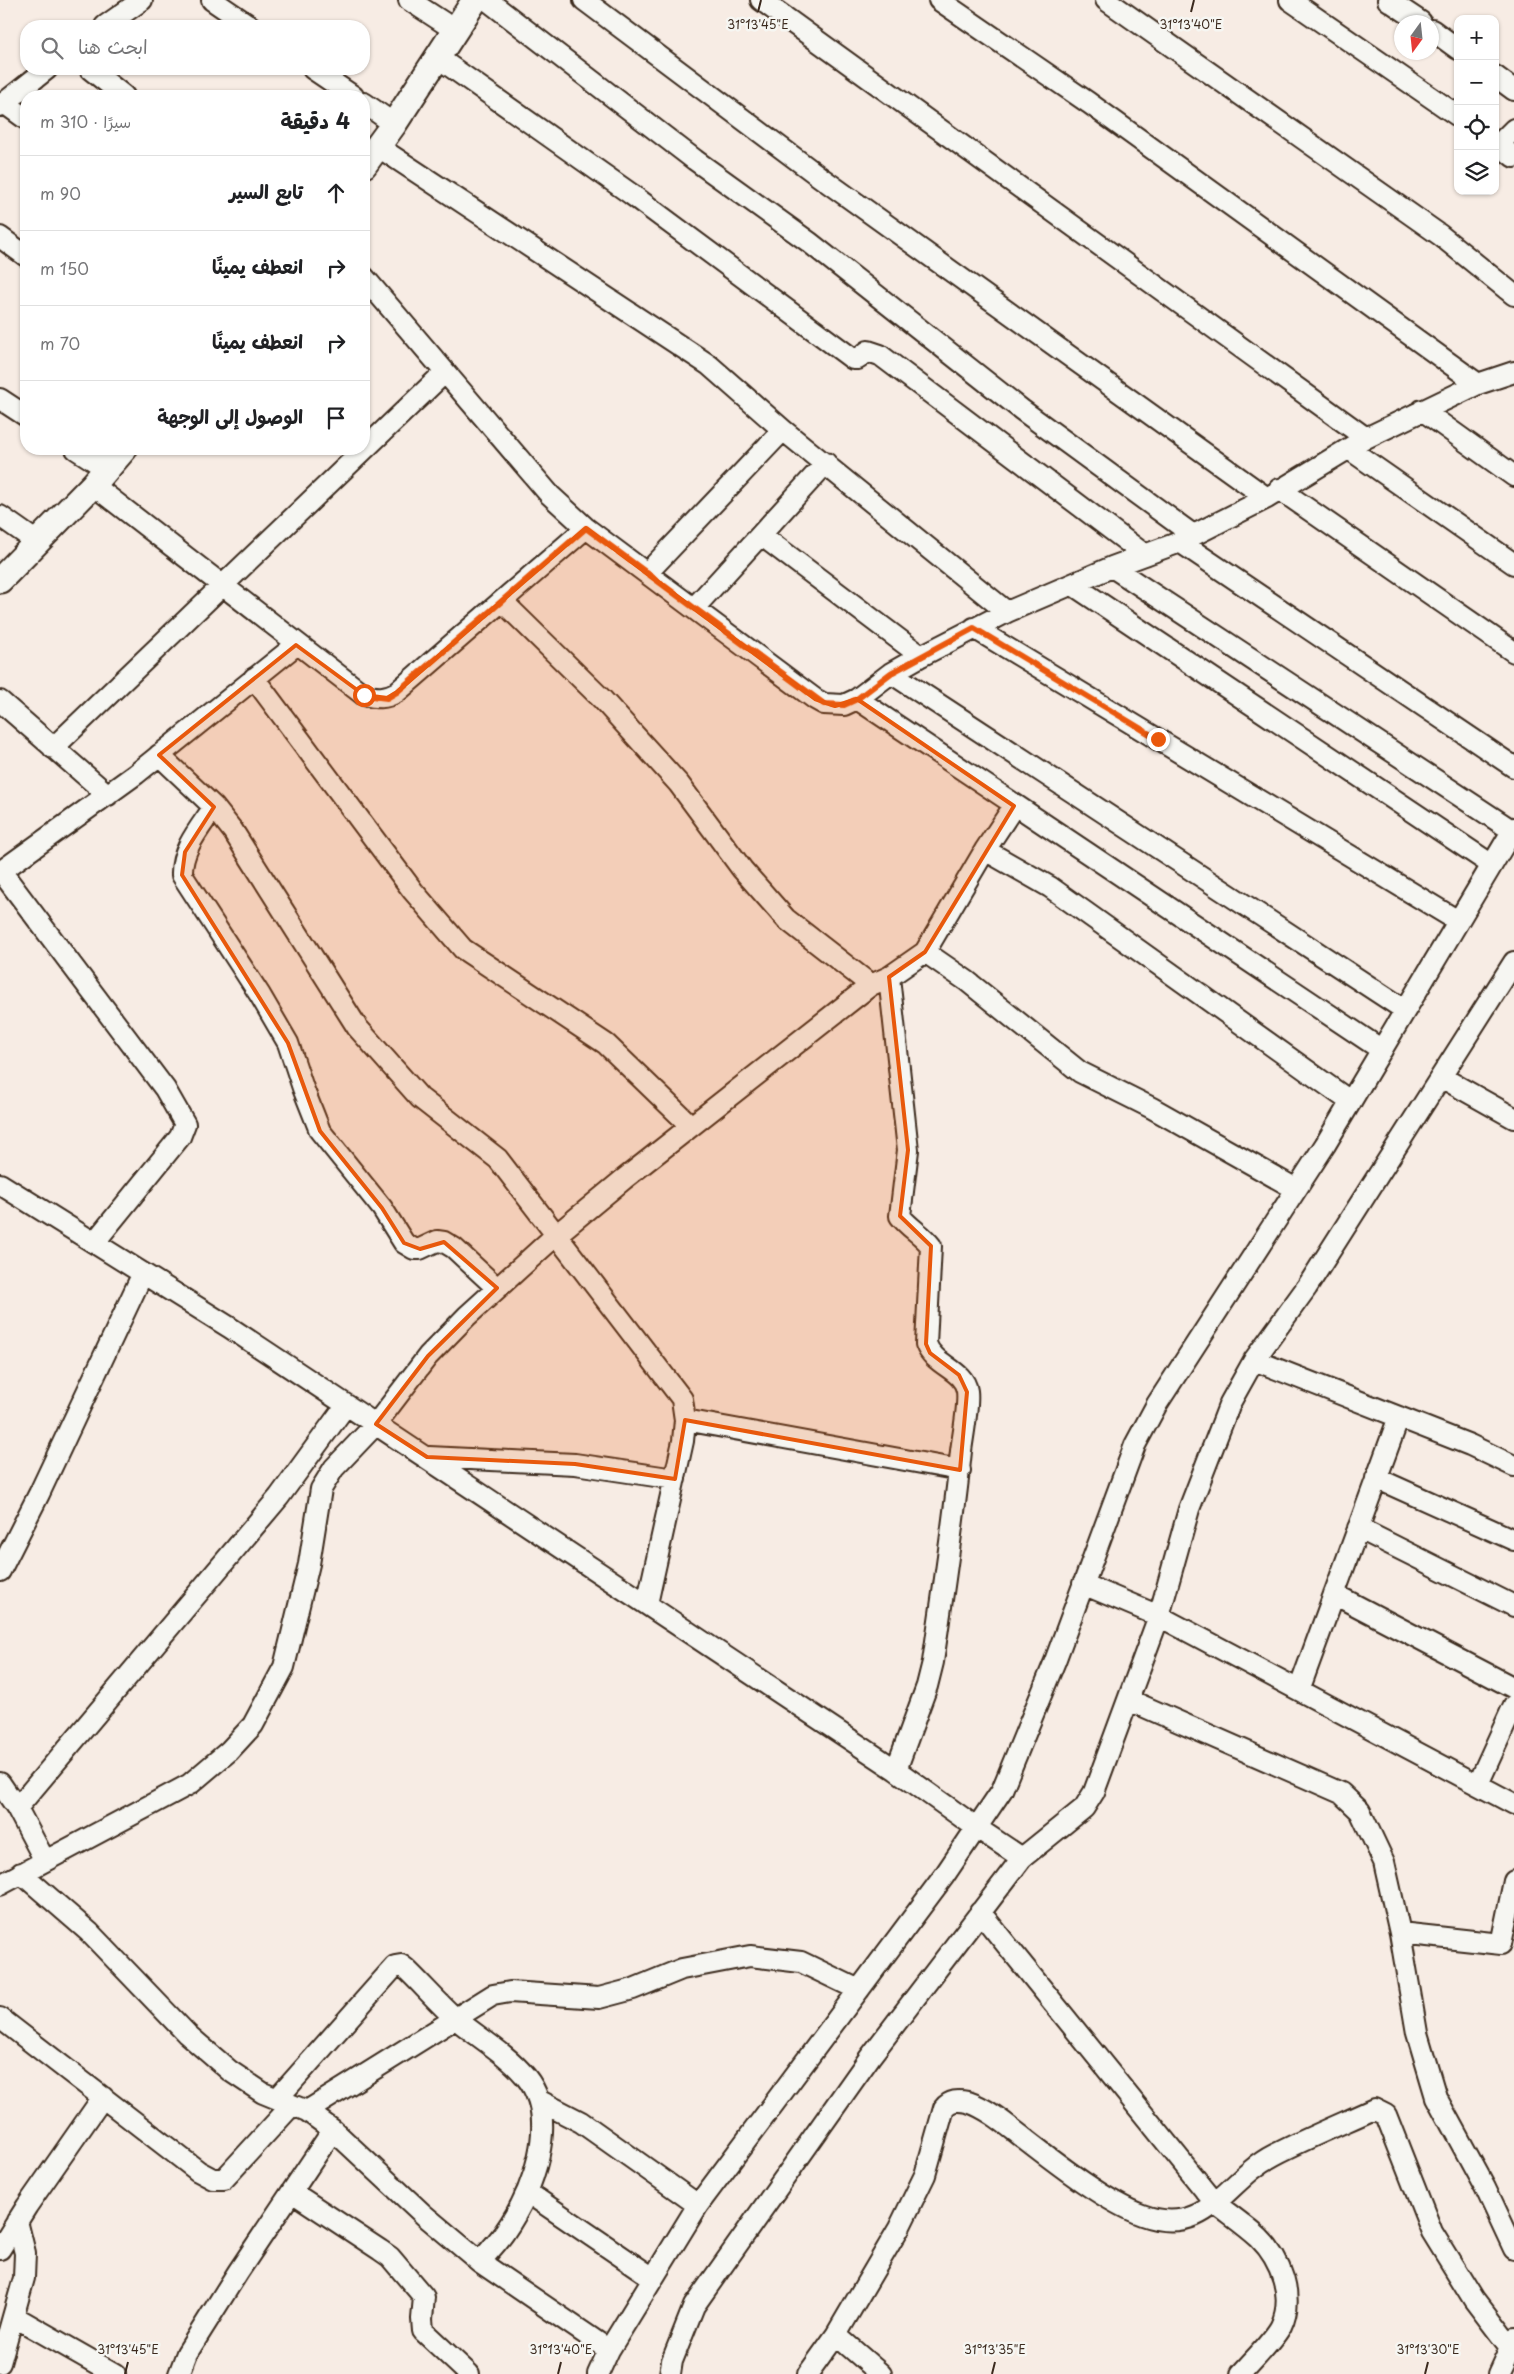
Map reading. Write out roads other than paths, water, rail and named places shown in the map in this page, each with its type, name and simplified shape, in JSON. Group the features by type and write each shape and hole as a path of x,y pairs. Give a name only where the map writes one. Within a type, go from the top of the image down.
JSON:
{"street":[{"path":"114,20 142,0"},
{"path":"212,0 241,20"},
{"path":"410,0 455,30"},
{"path":"475,0 394,124 370,155 709,365 783,430 1006,612"},
{"path":"487,0 695,160 809,242 1187,539 1514,767"},
{"path":"584,0 820,177 1273,493 1514,652"},
{"path":"761,0 1366,438"},
{"path":"939,0 1089,103 1478,384"},
{"path":"1106,0 1440,235 1514,295"},
{"path":"1290,0 1454,113"},
{"path":"1388,0 1410,15"},
{"path":"1439,35 1454,45"},
{"path":"437,58 631,194 853,359 858,359 868,351 880,355 1145,555"},
{"path":"20,115 2,104 39,75"},
{"path":"98,75 116,90"},
{"path":"322,75 344,90"},
{"path":"1499,79 1514,90"},
{"path":"370,107 394,124"},
{"path":"1503,148 1514,129"},
{"path":"0,237 20,252"},
{"path":"370,284 550,495 586,528 824,704 844,705 857,699 891,673 1006,612 1112,567 1187,539 1273,493 1366,438 1478,384 1514,372"},
{"path":"370,444 444,373"},
{"path":"0,398 20,412"},
{"path":"1422,410 1514,476"},
{"path":"647,573 783,430"},
{"path":"1349,449 1514,564"},
{"path":"81,455 100,477 222,587 364,695 387,698 397,692 586,528"},
{"path":"0,580 119,455"},
{"path":"53,748 359,455"},
{"path":"694,608 826,464"},
{"path":"0,516 37,542"},
{"path":"761,535 921,656"},
{"path":"598,2374 609,2350 698,2205 944,1876 1002,1790 1055,1661 1134,1446 1157,1404 1351,1102 1513,830 1112,567"},
{"path":"1073,585 1492,865"},
{"path":"502,601 602,699 678,784 742,868 786,919 871,985"},
{"path":"974,628 1458,920"},
{"path":"94,1243 180,1136 185,1124 165,1089 1,872 159,756 296,645"},
{"path":"891,673 1405,1010"},
{"path":"254,678 414,891 463,949 606,1044 691,1126"},
{"path":"857,699 1014,806 1382,1050"},
{"path":"0,701 108,795"},
{"path":"159,756 214,807 250,856 357,1026 420,1098 498,1159 682,1400 685,1420 675,1479 647,1604"},
{"path":"0,1885 190,1784 229,1751 253,1725 284,1667 309,1564 321,1489 334,1468 376,1424 428,1356 466,1316 555,1236 691,1126 871,985 889,977 925,952 985,850 1014,806"},
{"path":"214,807 185,852 181,862 182,875 260,995 288,1043 320,1130 382,1208 404,1242 414,1249 420,1249 438,1241 444,1242 454,1248 497,1288"},
{"path":"985,850 1050,887 1351,1102"},
{"path":"925,952 967,981 1080,1072 1152,1108 1296,1190"},
{"path":"670,2374 672,2361 694,2306 870,2057 1022,1858 1084,1808 1094,1792 1159,1616 1189,1509 1230,1403 1254,1360 1307,1287 1514,962"},
{"path":"889,977 908,1150 900,1216 906,1223 922,1234 931,1246 926,1344 930,1353 942,1365 959,1375 967,1392 960,1470 933,1662 927,1686 896,1770"},
{"path":"1441,1076 1514,1118"},
{"path":"0,1184 143,1273 427,1457 896,1770 976,1828 1022,1858"},
{"path":"0,1571 39,1494 143,1273"},
{"path":"1254,1360 1470,1445 1514,1466"},
{"path":"16,1808 279,1497 346,1405"},
{"path":"1299,1690 1399,1417"},
{"path":"685,1420 960,1470"},
{"path":"427,1457 575,1464 675,1479"},
{"path":"1376,1478 1514,1540"},
{"path":"1358,1528 1514,1606"},
{"path":"1084,1584 1159,1616 1514,1804"},
{"path":"1334,1594 1514,1688"},
{"path":"1129,1700 1341,1793 1360,1811 1384,1862 1400,1933 1417,2033 1436,2097 1485,2187 1514,2249"},
{"path":"1478,1784 1514,1706"},
{"path":"0,1782 44,1861"},
{"path":"22,1873 89,1932 187,2034 230,2071 263,2093 292,2105 333,2130 424,2215 480,2262 609,2350"},
{"path":"1400,1933 1501,1944 1514,1881"},
{"path":"980,1912 1216,2204 1260,2239 1277,2263 1284,2282 1286,2314 1280,2329 1242,2374"},
{"path":"292,2105 456,2018 493,1995 510,1992 599,1998 633,1989 682,1969 750,1956 801,1962 859,1990"},
{"path":"0,2018 198,2171 213,2179 224,2180 292,2105 364,1998 398,1964 405,1968 456,2018 500,2053 527,2078 540,2101 543,2132 527,2192 504,2232 480,2262"},
{"path":"0,2249 17,2221 103,2097"},
{"path":"540,2101 581,2122 698,2205"},
{"path":"808,2374 836,2335 899,2228 925,2175 944,2108 948,2102 966,2102 976,2106 1109,2198 1141,2215 1163,2221 1178,2222 1197,2216 1216,2204 1255,2166 1274,2155 1374,2109 1383,2112 1389,2122 1432,2232 1474,2300 1512,2342 1498,2374"},
{"path":"179,2374 187,2353 333,2130"},
{"path":"292,2192 390,2257 424,2297 423,2331 469,2374"},
{"path":"527,2192 653,2278"},
{"path":"0,2363 15,2317 24,2278 25,2262 17,2221"},
{"path":"15,2317 115,2374"},
{"path":"836,2335 881,2374"}]}
